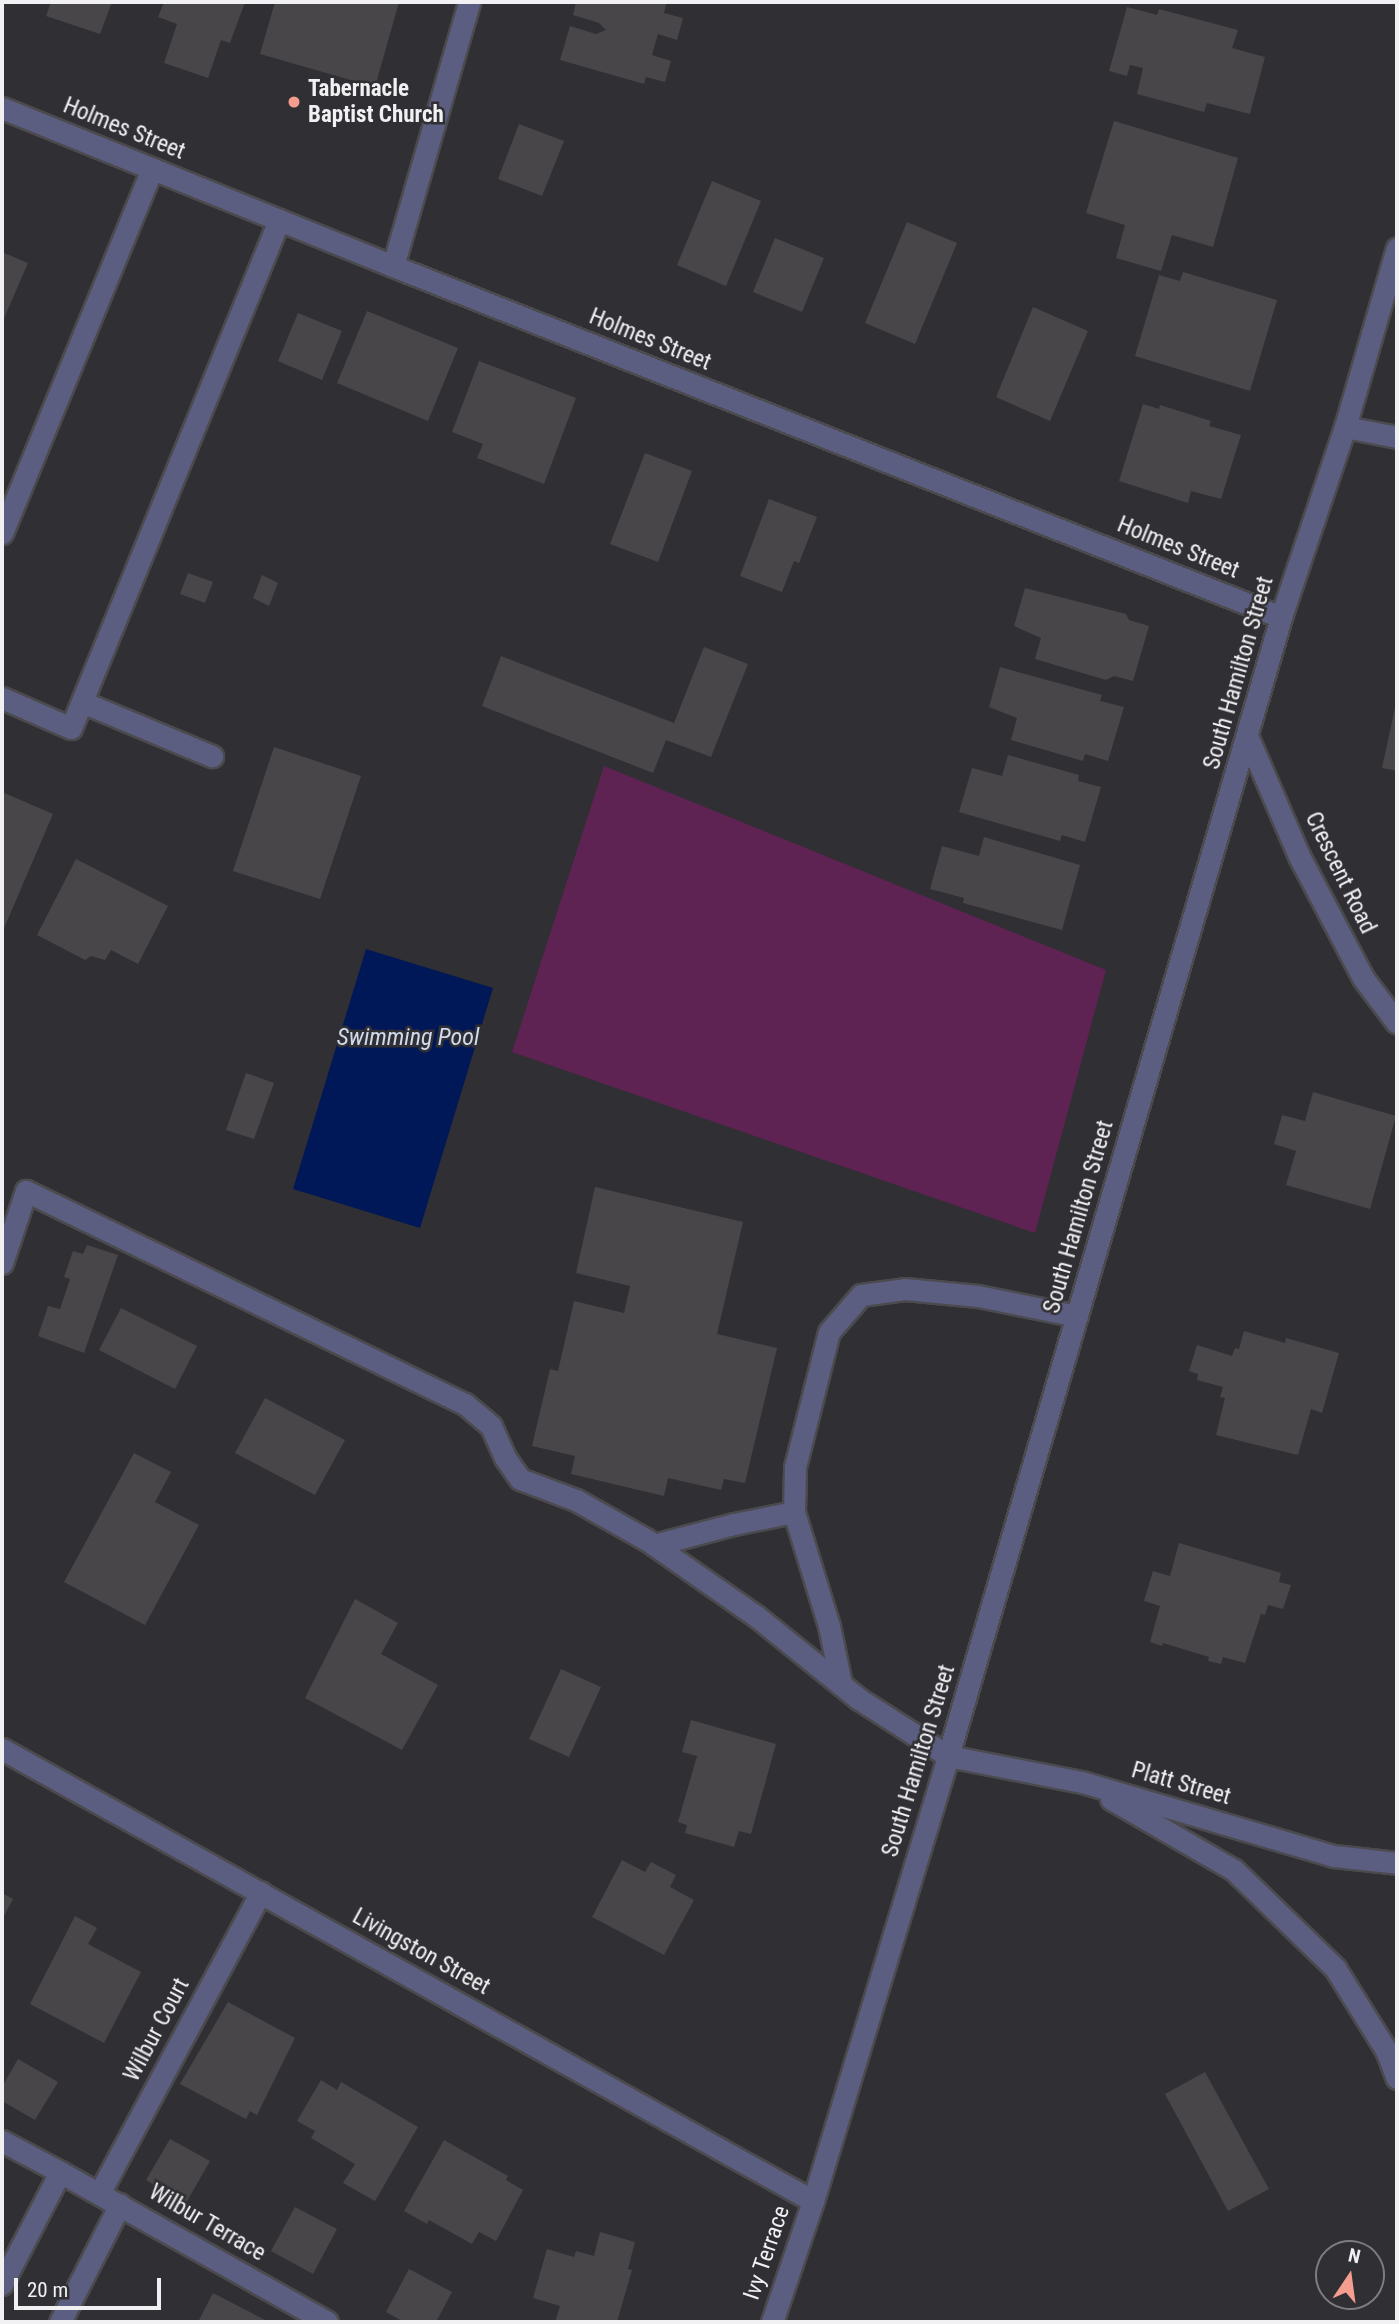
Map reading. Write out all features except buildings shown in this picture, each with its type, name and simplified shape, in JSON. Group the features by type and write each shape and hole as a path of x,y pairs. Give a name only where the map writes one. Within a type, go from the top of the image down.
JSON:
{"street":[{"path":"393,266 469,2"},
{"name":"Holmes Street","path":"2,108 393,266 1281,617"},
{"path":"2,533 152,169"},
{"path":"2,698 71,728 279,220"},
{"name":"South Hamilton Street","path":"813,2201 948,1756 1248,738 1281,617 1345,427 1397,248"},
{"path":"1345,427 1397,436"},
{"path":"82,702 212,756"},
{"name":"Crescent Road","path":"1248,738 1300,856 1363,978 1397,1023"},
{"path":"2,1263 26,1191 465,1404 491,1426 506,1459 520,1479 576,1500 654,1545 756,1616 859,1699 948,1756"},
{"path":"841,1684 829,1626 794,1512 795,1467 829,1332 861,1296 905,1289 978,1296 1077,1316"},
{"path":"654,1545 794,1512"},
{"name":"Livingston Street","path":"2,1749 813,2201"},
{"name":"Platt Street","path":"948,1756 1082,1782 1334,1856 1397,1863"},
{"path":"1082,1782 1234,1870 1335,1968 1386,2050 1397,2078"},
{"name":"Wilbur Court","path":"100,2192 261,1892"},
{"name":"Wilbur Terrace","path":"2,2141 100,2192 327,2322"},
{"path":"2,2284 60,2172"},
{"name":"Ivy Terrace","path":"772,2322 813,2201"},
{"path":"60,2322 120,2204"}],"shaded area":[{"path":"604,766 1106,970 1035,1233 512,1052"}],"water":[{"name":"Swimming Pool","path":"366,949 493,988 420,1228 293,1189"}],"place":[{"name":"Tabernacle Baptist Church","path":"294,102"}]}
